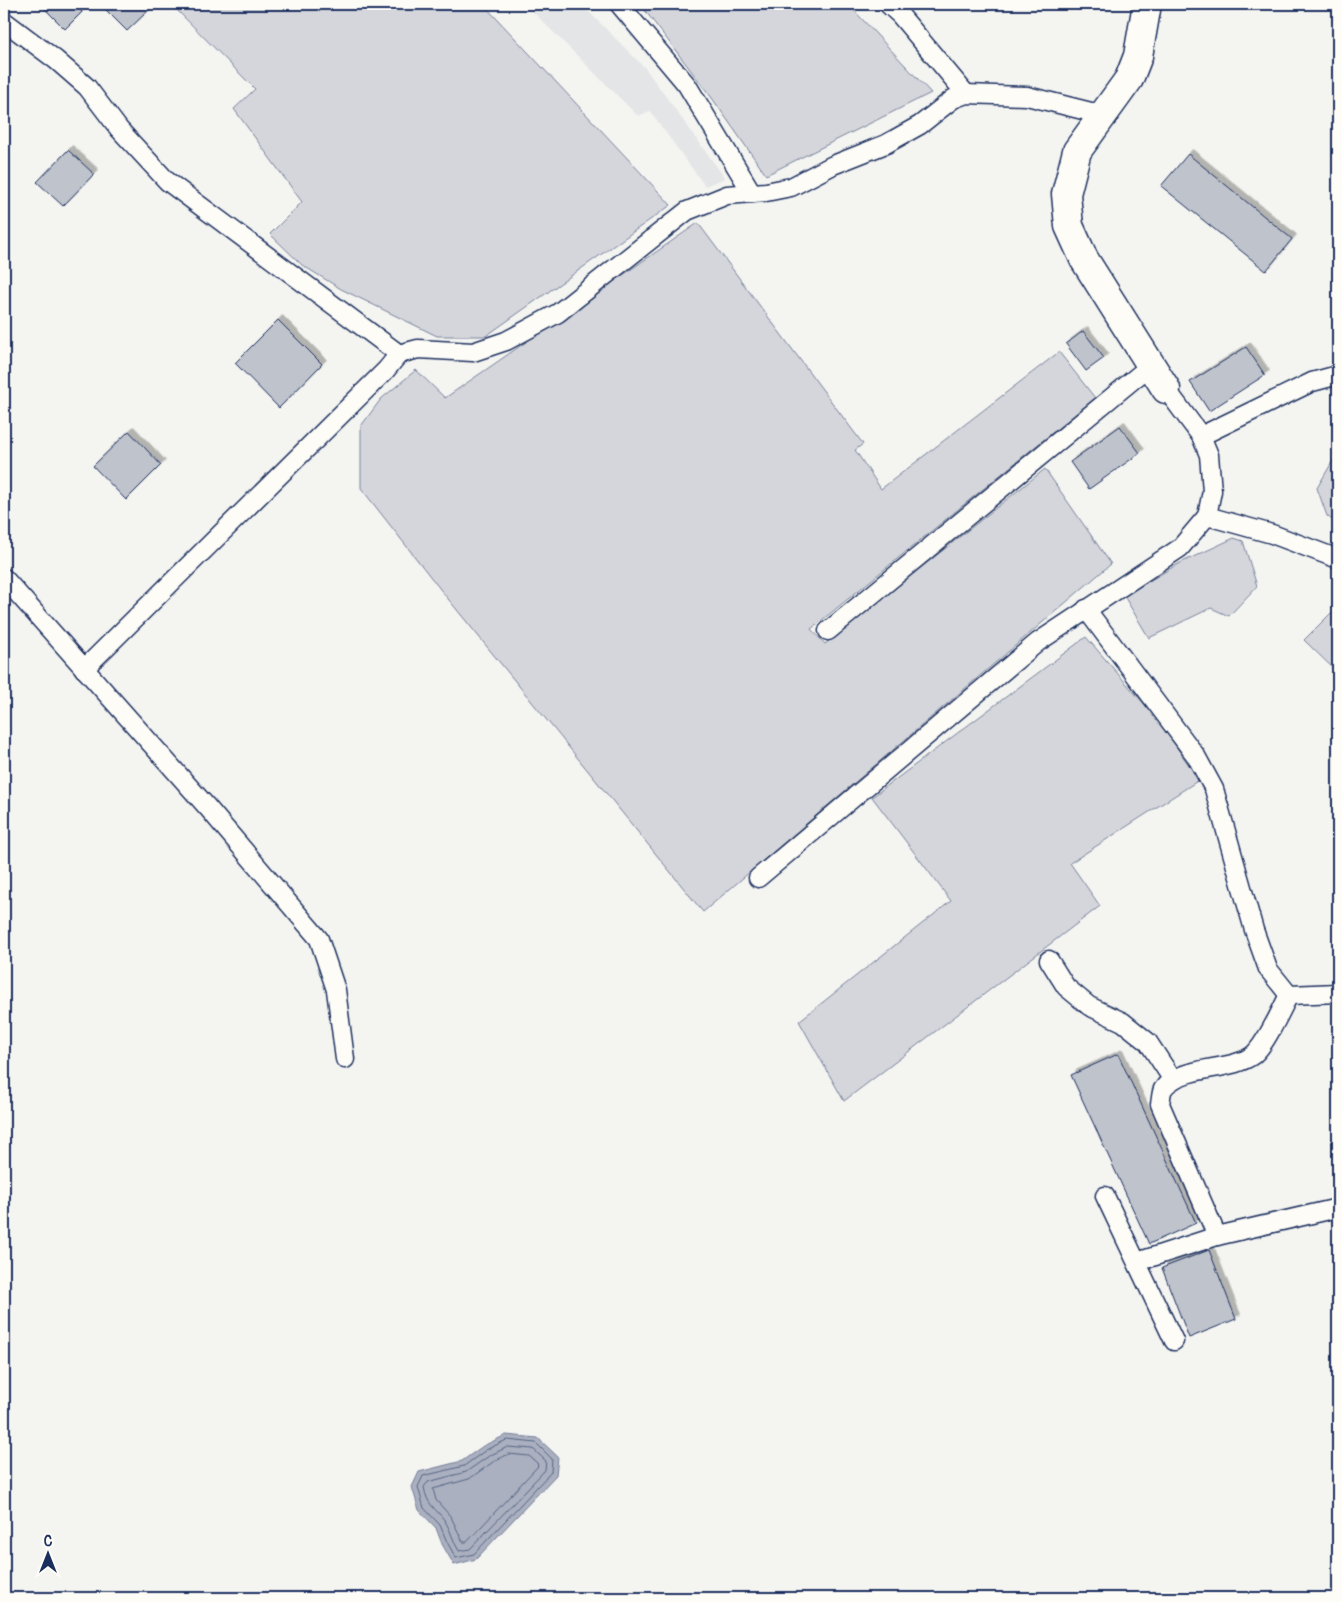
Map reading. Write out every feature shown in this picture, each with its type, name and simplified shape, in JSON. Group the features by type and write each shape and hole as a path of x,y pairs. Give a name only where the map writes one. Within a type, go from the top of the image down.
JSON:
{"street":[{"path":"1147,4 1138,56 1129,79 1077,151 1066,194 1069,226 1084,259 1166,389"}],"lane":[{"path":"619,4 687,85 752,193"},
{"path":"888,4 900,15 966,94"},
{"path":"4,21 56,60 87,87 119,129 167,181 399,354"},
{"path":"84,669 386,370 399,354 418,349 473,352 506,341 558,313 687,211 728,195 791,187 833,165 886,144 920,125 953,99 966,94 1027,96 1103,115"},
{"path":"828,631 1151,365"},
{"path":"1201,436 1312,382 1338,374"},
{"path":"758,878 1038,642 1180,548 1206,516 1212,490 1209,455 1201,436 1166,389"},
{"path":"1206,516 1272,534 1338,560"},
{"path":"4,578 208,808 319,939 336,990 345,1059"},
{"path":"1086,609 1196,756 1214,789 1254,930 1268,969 1289,995"},
{"path":"1049,960 1066,987 1089,1006 1123,1022 1148,1042 1173,1080"},
{"path":"1289,995 1338,993"},
{"path":"1217,1236 1160,1104 1162,1090 1173,1080 1199,1070 1230,1064 1253,1055 1270,1032 1289,995"},
{"path":"1105,1196 1174,1341"},
{"path":"1136,1262 1217,1236 1338,1208"}],"shaded area":[{"path":"171,4 483,4 671,205 486,336 437,336 341,289 302,265 270,234 302,202 234,109 255,89"},
{"path":"525,4 581,4 645,68 725,178 705,186 650,111 638,116"},
{"path":"640,4 848,4 931,93 766,175 712,98"},
{"path":"698,223 863,444 855,450 881,489 1059,352 1095,398 811,629 825,644 1045,469 1111,564 703,912 440,589 361,488 361,426 381,399 416,370 445,398"},
{"path":"1338,452 1338,524 1327,516 1317,488"},
{"path":"1234,538 1243,541 1257,586 1229,616 1211,608 1149,638 1124,596 1178,564"},
{"path":"1338,606 1338,673 1304,640"},
{"path":"1086,637 1158,720 1199,780 1070,863 1100,906 844,1101 799,1021 951,901 872,797"}],"water":[{"path":"506,1435 538,1438 558,1457 556,1475 476,1559 454,1565 442,1544 436,1528 419,1510 412,1487 419,1472 462,1461 483,1446"}],"building":[{"path":"40,4 74,4 82,12 65,29"},
{"path":"100,4 148,4 152,7 127,31"},
{"path":"68,150 94,174 63,206 37,182"},
{"path":"1188,154 1292,239 1266,271 1161,186"},
{"path":"278,320 322,364 279,408 235,363"},
{"path":"1083,331 1104,358 1086,371 1066,344"},
{"path":"1246,347 1265,375 1209,411 1190,382"},
{"path":"1120,426 1140,453 1089,489 1070,462"},
{"path":"129,431 161,465 126,500 93,466"},
{"path":"1118,1054 1196,1223 1149,1244 1071,1075"},
{"path":"1209,1250 1236,1319 1189,1338 1162,1268"}]}
